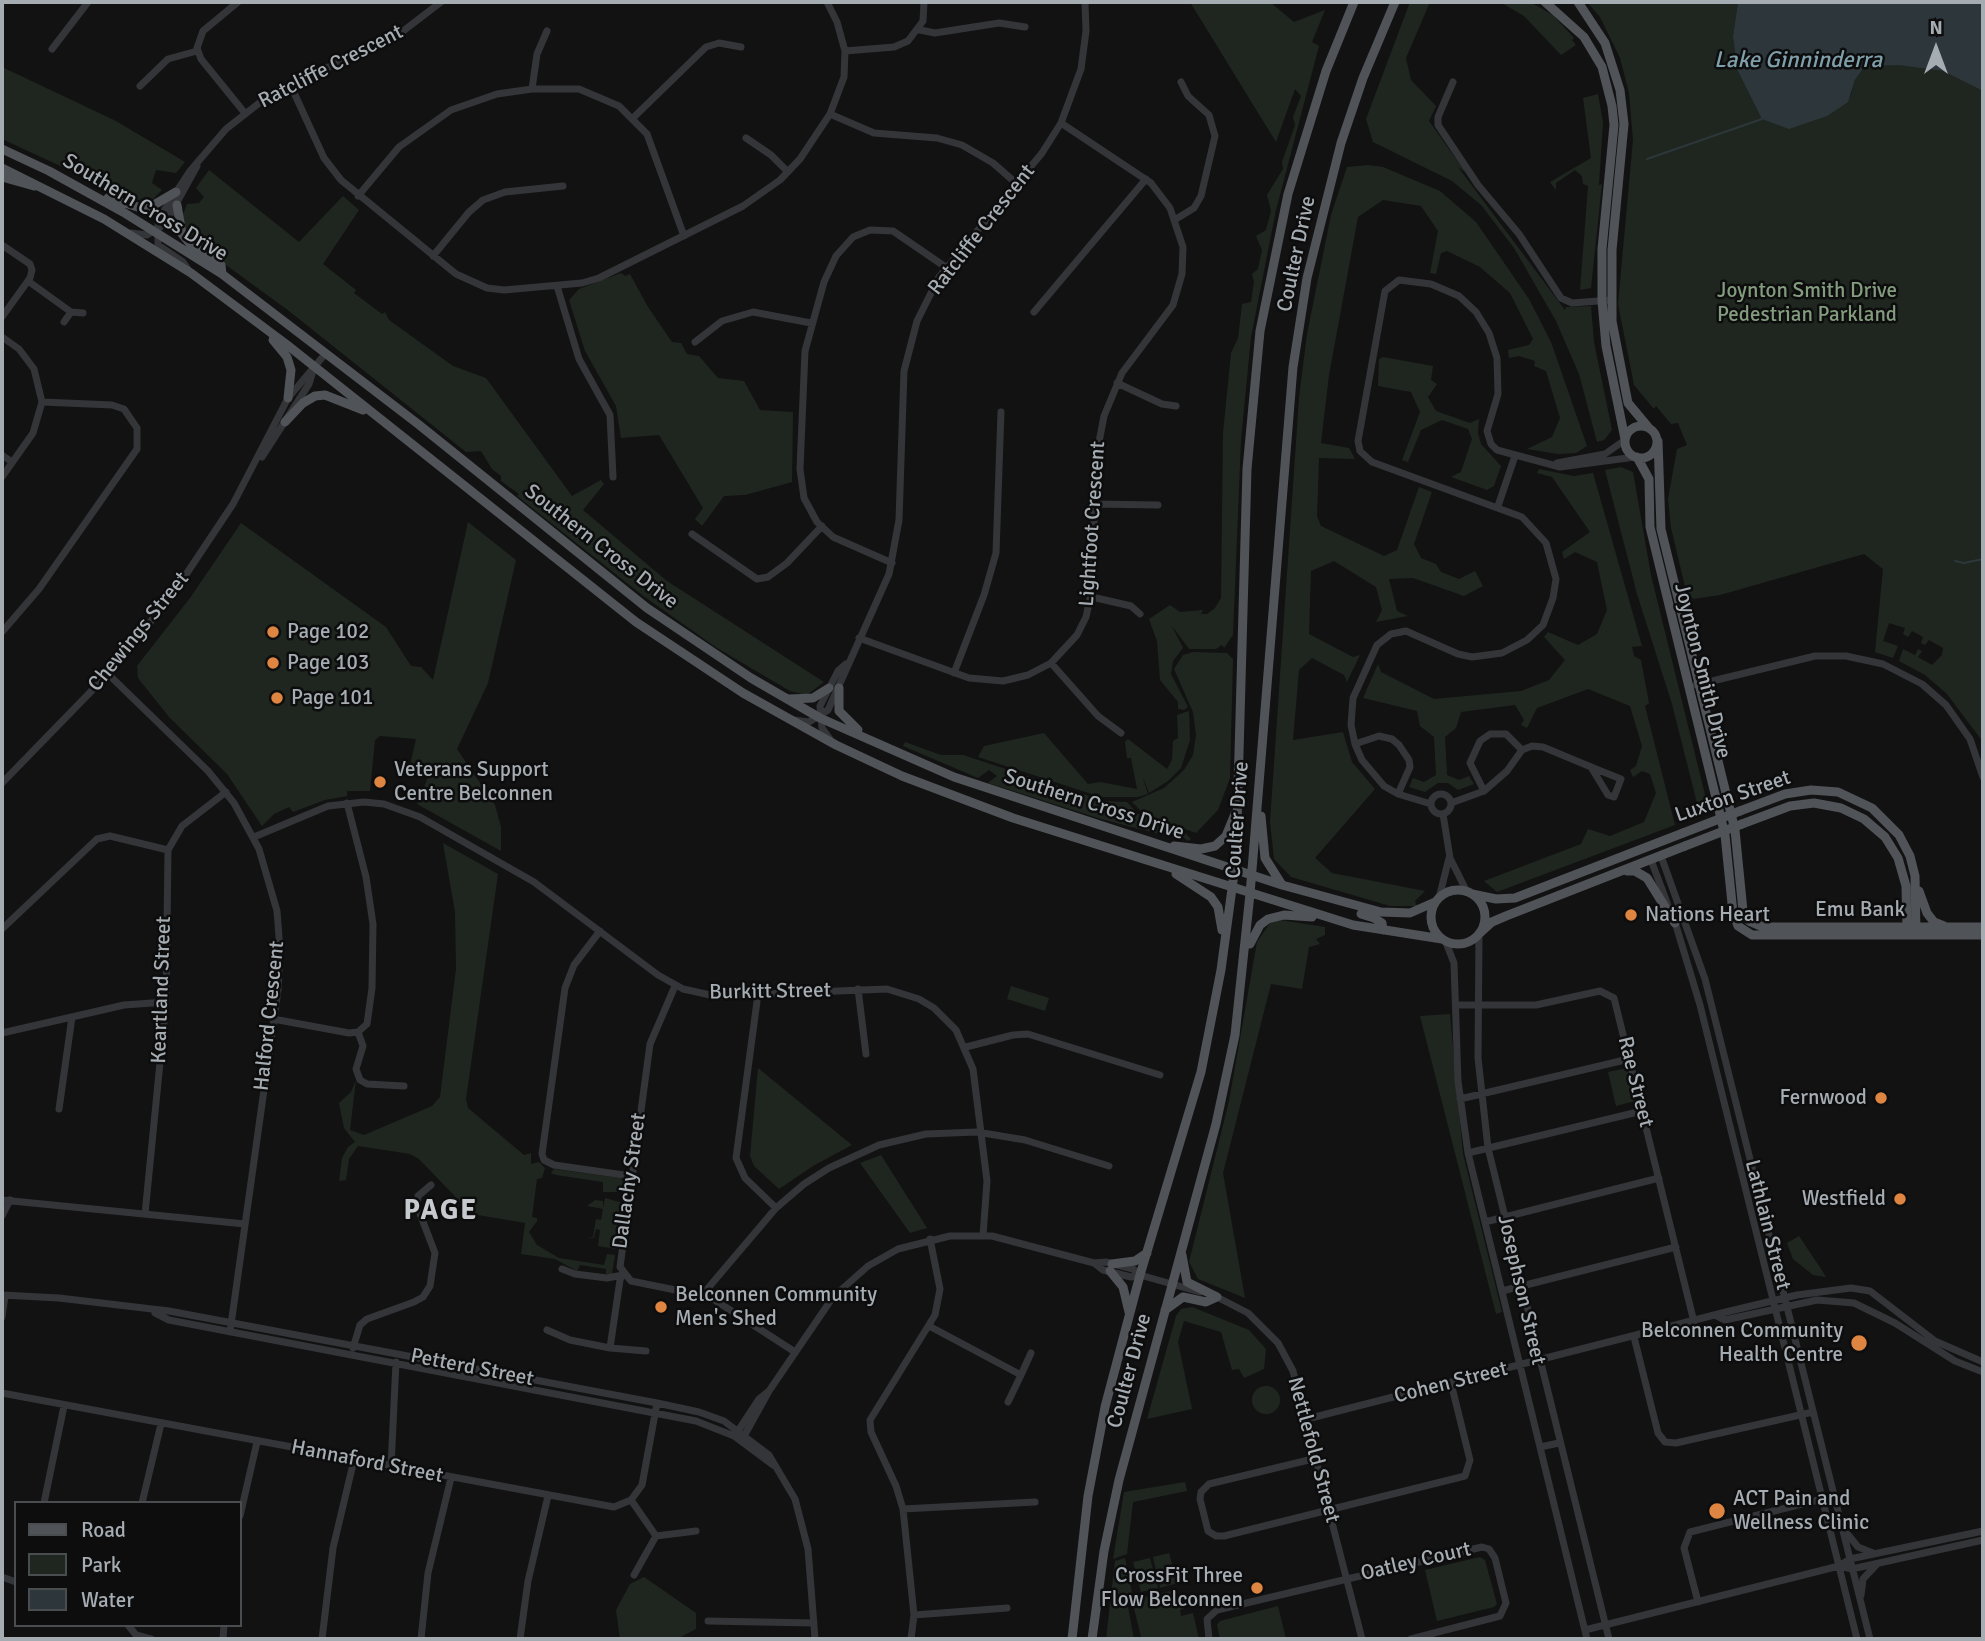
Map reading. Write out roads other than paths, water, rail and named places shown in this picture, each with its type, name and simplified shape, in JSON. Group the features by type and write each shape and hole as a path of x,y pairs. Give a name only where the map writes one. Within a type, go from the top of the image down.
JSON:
{"main road":[{"name":"Coulter Drive","path":"1072,1639 1088,1496 1105,1407 1140,1275 1198,1083 1220,970 1232,888 1238,807 1252,400 1270,273 1306,132 1354,2"},
{"name":"Coulter Drive","path":"1092,1639 1115,1495 1225,1085 1245,956 1293,367 1307,278 1341,143 1363,78 1395,2"},
{"name":"Joynton Smith Drive","path":"1545,2 1570,22 1596,55 1612,106 1614,125 1602,249 1606,346 1628,450 1636,457 1649,479 1650,527 1735,830 1743,911"},
{"path":"1560,2 1563,13 1570,22"},
{"name":"Joynton Smith Drive","path":"1578,2 1596,25 1612,58 1623,106 1622,142 1606,301 1628,403 1655,433 1658,441 1661,529 1725,835 1733,913 1738,926 1746,932"},
{"name":"Southern Cross Drive","path":"2,149 68,181 156,231 222,274 326,352 647,608 695,642 787,699 820,718 954,776 1234,870"},
{"name":"Southern Cross Drive","path":"2,168 52,191 125,231 244,311 495,513 636,622 705,669 780,714 836,745 946,794 1232,888"},
{"path":"2,177 24,185 40,186"},
{"path":"68,181 116,201 141,208 152,206 181,190"},
{"path":"177,205 182,234 191,245 221,265 222,274"},
{"path":"244,311 287,357 292,377 288,398"},
{"path":"285,422 303,403 315,396 325,395 377,417"},
{"path":"1625,440 1634,428 1648,427"},
{"path":"1636,457 1652,454 1658,441"},
{"path":"787,699 813,698 834,688 844,720 887,748"},
{"name":"Luxton Street","path":"1469,893 1496,899 1515,898 1799,790 1825,790 1850,796 1872,808 1890,823 1905,846 1915,876 1912,931"},
{"path":"1258,797 1265,858 1283,885"},
{"name":"Luxton Street","path":"1479,934 1492,922 1685,846 1790,806 1814,803 1841,808 1864,819 1885,837 1898,858 1906,886 1912,931"},
{"path":"1152,843 1201,849 1215,846 1226,836 1238,807"},
{"path":"1066,835 1070,817"},
{"path":"1656,843 1661,856"},
{"path":"1646,847 1651,860"},
{"path":"1163,866 1202,890 1218,907 1222,922 1220,970"},
{"path":"1232,888 1328,918 1463,943 1479,934 1485,912 1469,893 1452,891 1410,913 1369,910 1234,870"},
{"path":"1602,879 1624,872 1643,874 1653,884 1675,923"},
{"path":"1915,876 1927,913 1934,922 1946,927"},
{"path":"1332,899 1345,909 1374,918 1382,923 1383,930"},
{"path":"1437,900 1431,922 1443,939"},
{"name":"Emu Bank","path":"1743,911 1749,921 1763,927 1983,935"},
{"path":"1245,956 1254,934 1268,919 1284,915 1328,918"},
{"name":"Emu Bank","path":"1746,932 1763,935 1983,927"},
{"path":"1181,1250 1187,1282 1217,1297"},
{"path":"1129,1317 1123,1287 1111,1267 1135,1261 1147,1254"},
{"path":"1164,1311 1183,1297 1206,1302 1217,1297"}],"street":[{"path":"52,48 88,2"},
{"path":"239,2 203,31 198,38 197,51 244,112"},
{"name":"Ratcliffe Crescent","path":"156,231 158,220 197,165 218,138 244,112 290,84 398,35 440,2"},
{"path":"290,84 324,158 341,180 456,274 487,288 504,290 557,286 599,278 743,206 788,172 811,145 830,114 842,85 845,51 837,22 827,2"},
{"path":"845,51 894,47 908,41 920,30 925,12 924,2"},
{"name":"Ratcliffe Crescent","path":"820,718 828,710 834,688 880,597 892,562 900,520 904,371 917,321 947,268 1042,153 1061,123 1081,69 1086,31 1085,2"},
{"path":"920,30 935,33 999,23 1025,27"},
{"path":"532,89 537,54 547,32"},
{"path":"634,117 706,47 719,43 741,47"},
{"path":"140,86 168,59 197,51"},
{"path":"1176,219 1194,208 1201,196 1215,136 1209,115 1188,96 1181,82"},
{"path":"1453,82 1438,117 1438,125 1470,173 1524,242 1561,298 1572,303 1606,301"},
{"path":"358,196 399,147 440,116 473,100 532,89 570,88 596,93 634,117 654,148 669,201 684,236"},
{"path":"830,114 874,133 937,138 962,145 993,163 1017,184"},
{"name":"Lightfoot Crescent","path":"859,638 977,680 1003,681 1028,676 1051,663 1077,635 1092,597 1098,439 1117,383 1139,346 1173,305 1178,293 1183,247 1176,219 1163,197 1146,180 1061,123"},
{"path":"746,138 771,155 788,172"},
{"path":"1034,312 1146,180"},
{"path":"433,256 483,200 505,192 564,186"},
{"name":"Ratcliffe Crescent","path":"156,231 165,224 177,205 181,190"},
{"path":"892,562 839,541 822,526 804,498 800,469 802,380 811,323 836,256 848,241 864,232 881,229 899,233 947,268"},
{"path":"125,231 138,235 156,231 158,245 183,262 191,274"},
{"path":"2,245 30,264 32,273 2,317"},
{"path":"1451,803 1449,810 1443,814 1435,812 1431,804 1398,794 1372,774 1355,744 1352,705 1366,665 1377,645 1397,632 1410,632 1458,654 1480,656 1510,649 1540,629 1553,598 1556,579 1551,554 1533,526 1498,506 1372,462 1360,451 1358,441 1382,298 1393,283 1404,280 1446,288 1476,312 1495,350 1499,376 1488,438 1497,450 1549,464 1583,462 1606,457 1636,457"},
{"path":"28,281 71,312 83,313"},
{"path":"557,286 579,359 610,415 613,477"},
{"path":"64,322 71,312"},
{"path":"695,342 722,321 752,312 811,323"},
{"path":"2,337 19,349 34,369 42,402 33,433 2,477"},
{"name":"Chewings Street","path":"256,465 288,398 326,352"},
{"name":"Chewings Street","path":"2,783 108,674 137,639 216,530 285,422 312,377 314,368"},
{"path":"1117,383 1162,404 1176,405"},
{"path":"2,632 39,589 137,449 137,428 124,409 112,405 42,402"},
{"path":"954,673 984,595 996,553 1001,412"},
{"path":"1606,457 1625,440"},
{"path":"2,454 12,462"},
{"path":"1498,506 1515,456"},
{"path":"1094,504 1158,505"},
{"path":"692,534 757,579 768,577 787,563 822,526"},
{"path":"1092,597 1131,606 1140,614"},
{"path":"1693,686 1803,657 1832,655 1871,660 1906,674 1933,693 1964,728 1981,760 1983,777"},
{"path":"1051,663 1098,716 1121,733"},
{"name":"Halford Crescent","path":"108,674 226,792 254,837 268,873 279,924 280,964 229,1332"},
{"path":"780,714 799,722 820,718 822,728 836,745"},
{"path":"1484,791 1469,763 1480,741 1490,734 1506,734 1522,750"},
{"path":"1355,744 1386,736 1404,750 1410,767 1398,794"},
{"path":"1451,803 1484,791 1507,771 1522,750 1532,746 1543,747 1621,779 1614,797 1608,795 1591,767"},
{"path":"2,929 97,839 110,836 168,850 182,826 226,792"},
{"path":"1431,804 1434,796 1442,794 1451,803"},
{"path":"347,803 366,877 373,924 373,977 368,1019 358,1032"},
{"name":"Burkitt Street","path":"254,837 308,812 347,803 384,804 405,810 534,882 675,986 715,996 887,989 919,999 948,1020 966,1047 973,1069 986,1181 983,1236"},
{"path":"1443,814 1450,858 1469,893"},
{"name":"Keartland Street","path":"145,1214 166,1002 168,850"},
{"name":"Lathlain Street","path":"1661,856 1705,979 1870,1639"},
{"path":"1437,900 1450,858"},
{"name":"Lathlain Street","path":"1651,860 1694,982 1857,1639"},
{"path":"600,931 569,974 565,988 542,1154 547,1162 554,1165 631,1176"},
{"name":"Josephson Street","path":"1479,934 1480,1094 1488,1148 1538,1361 1609,1639"},
{"name":"Josephson Street","path":"1443,939 1454,963 1460,1099 1468,1153 1587,1639"},
{"name":"Dallachy Street","path":"675,986 650,1044 619,1258 624,1275 638,1283 703,1294 795,1352"},
{"path":"858,989 866,1054"},
{"name":"Rae Street","path":"1456,1005 1536,1005 1605,991 1614,998 1694,1322"},
{"path":"758,994 736,1158 745,1178 776,1208"},
{"path":"2,1034 124,1005 166,1002"},
{"path":"59,1109 72,1017"},
{"path":"273,1019 358,1032"},
{"path":"358,1032 363,1046 356,1069 360,1080 367,1084 404,1086"},
{"path":"966,1047 1013,1035 1035,1035 1160,1075"},
{"path":"1460,1099 1629,1059"},
{"path":"1468,1153 1642,1111"},
{"path":"703,1294 776,1208 829,1168 879,1145 926,1133 981,1133 1025,1140 1109,1166"},
{"path":"1485,1222 1659,1178"},
{"path":"352,1355 360,1325 367,1319 423,1297 430,1286 435,1253 417,1206 418,1196 431,1185"},
{"path":"2,1216 6,1200 245,1224"},
{"name":"Nettlefold Street","path":"740,1435 759,1399 769,1391 818,1317 850,1280 888,1254 930,1239 983,1236 1010,1238 1111,1267 1131,1277 1140,1275 1217,1297 1248,1313 1278,1343 1293,1371 1362,1639"},
{"path":"911,1639 914,1615 903,1509 897,1486 871,1432 870,1420 935,1315 940,1289 930,1239"},
{"path":"1502,1291 1676,1247"},
{"path":"562,1269 569,1273 607,1278 624,1275"},
{"path":"610,1348 620,1280 624,1275"},
{"name":"Cohen Street","path":"1307,1419 1717,1316 1863,1288 1935,1341 1983,1362"},
{"path":"2,1317 3,1295"},
{"name":"Petterd Street","path":"3,1295 59,1298 169,1311 699,1412 769,1455 791,1489 805,1526 815,1639"},
{"name":"Cohen Street","path":"1786,1302 1827,1300 1854,1303 1895,1323 1955,1361 1983,1372"},
{"name":"Petterd Street","path":"153,1311 169,1320 655,1413 711,1425 740,1435"},
{"path":"929,1326 1021,1376"},
{"path":"547,1330 570,1340 637,1353 646,1352"},
{"path":"1634,1337 1658,1433 1665,1442 1676,1443 1801,1412 1813,1412"},
{"path":"1008,1402 1031,1353"},
{"path":"391,1467 397,1354"},
{"path":"1317,1458 1209,1484 1201,1492 1200,1499 1206,1525 1212,1534 1224,1536 1465,1476 1470,1460 1451,1383"},
{"name":"Hannaford Street","path":"2,1393 548,1496 614,1507 631,1500"},
{"path":"656,1536 631,1500 643,1480 657,1403"},
{"path":"44,1501 64,1406"},
{"path":"142,1501 161,1424"},
{"path":"242,1507 257,1442"},
{"path":"1540,1447 1559,1443"},
{"path":"322,1639 333,1548 354,1460"},
{"path":"421,1639 428,1573 451,1478"},
{"path":"520,1639 528,1581 548,1496"},
{"path":"1698,1602 1684,1548 1690,1532 1834,1496"},
{"path":"903,1509 1035,1502"},
{"path":"1842,1528 1858,1547 1875,1553"},
{"path":"656,1536 695,1531"},
{"path":"1585,1630 1839,1566 1850,1559 1983,1531"},
{"path":"634,1575 656,1536"},
{"path":"1839,1566 1852,1569 1983,1540"},
{"name":"Oatley Court","path":"1209,1639 1207,1619 1217,1610 1482,1546 1489,1549 1495,1558 1506,1603 1500,1616 1411,1639"},
{"path":"1860,1600 1863,1579 1878,1563"},
{"path":"914,1615 1007,1608"},
{"path":"708,1621 814,1623"},
{"path":"130,1627 136,1635 151,1639"}],"water":[{"name":"Lake Ginninderra","path":"1738,2 1983,2 1983,91 1943,71 1899,65 1865,66 1855,80 1848,102 1827,116 1789,129 1762,119 1738,71 1733,36"}],"waterway":[{"path":"1647,159 1762,119"},
{"path":"1955,561 1964,563 1983,559"}],"place":[{"name":"Page 102","path":"273,632"},
{"name":"Page 103","path":"273,663"},
{"name":"Page 101","path":"277,698"},
{"name":"Veterans Support Centre Belconnen","path":"380,782"},
{"name":"Nations Heart","path":"1631,915"},
{"name":"Fernwood","path":"1881,1098"},
{"name":"Westfield","path":"1900,1199"},
{"name":"Belconnen Community Men's Shed","path":"661,1307"},
{"name":"Belconnen Community Health Centre","path":"1859,1343"},
{"name":"ACT Pain and Wellness Clinic","path":"1717,1511"},
{"name":"CrossFit Three Flow Belconnen","path":"1257,1588"}],"district":[{"name":"PAGE","path":"441,1212"}],"park label":[{"name":"Joynton Smith Drive Pedestrian Parkland","path":"1807,303"}]}
